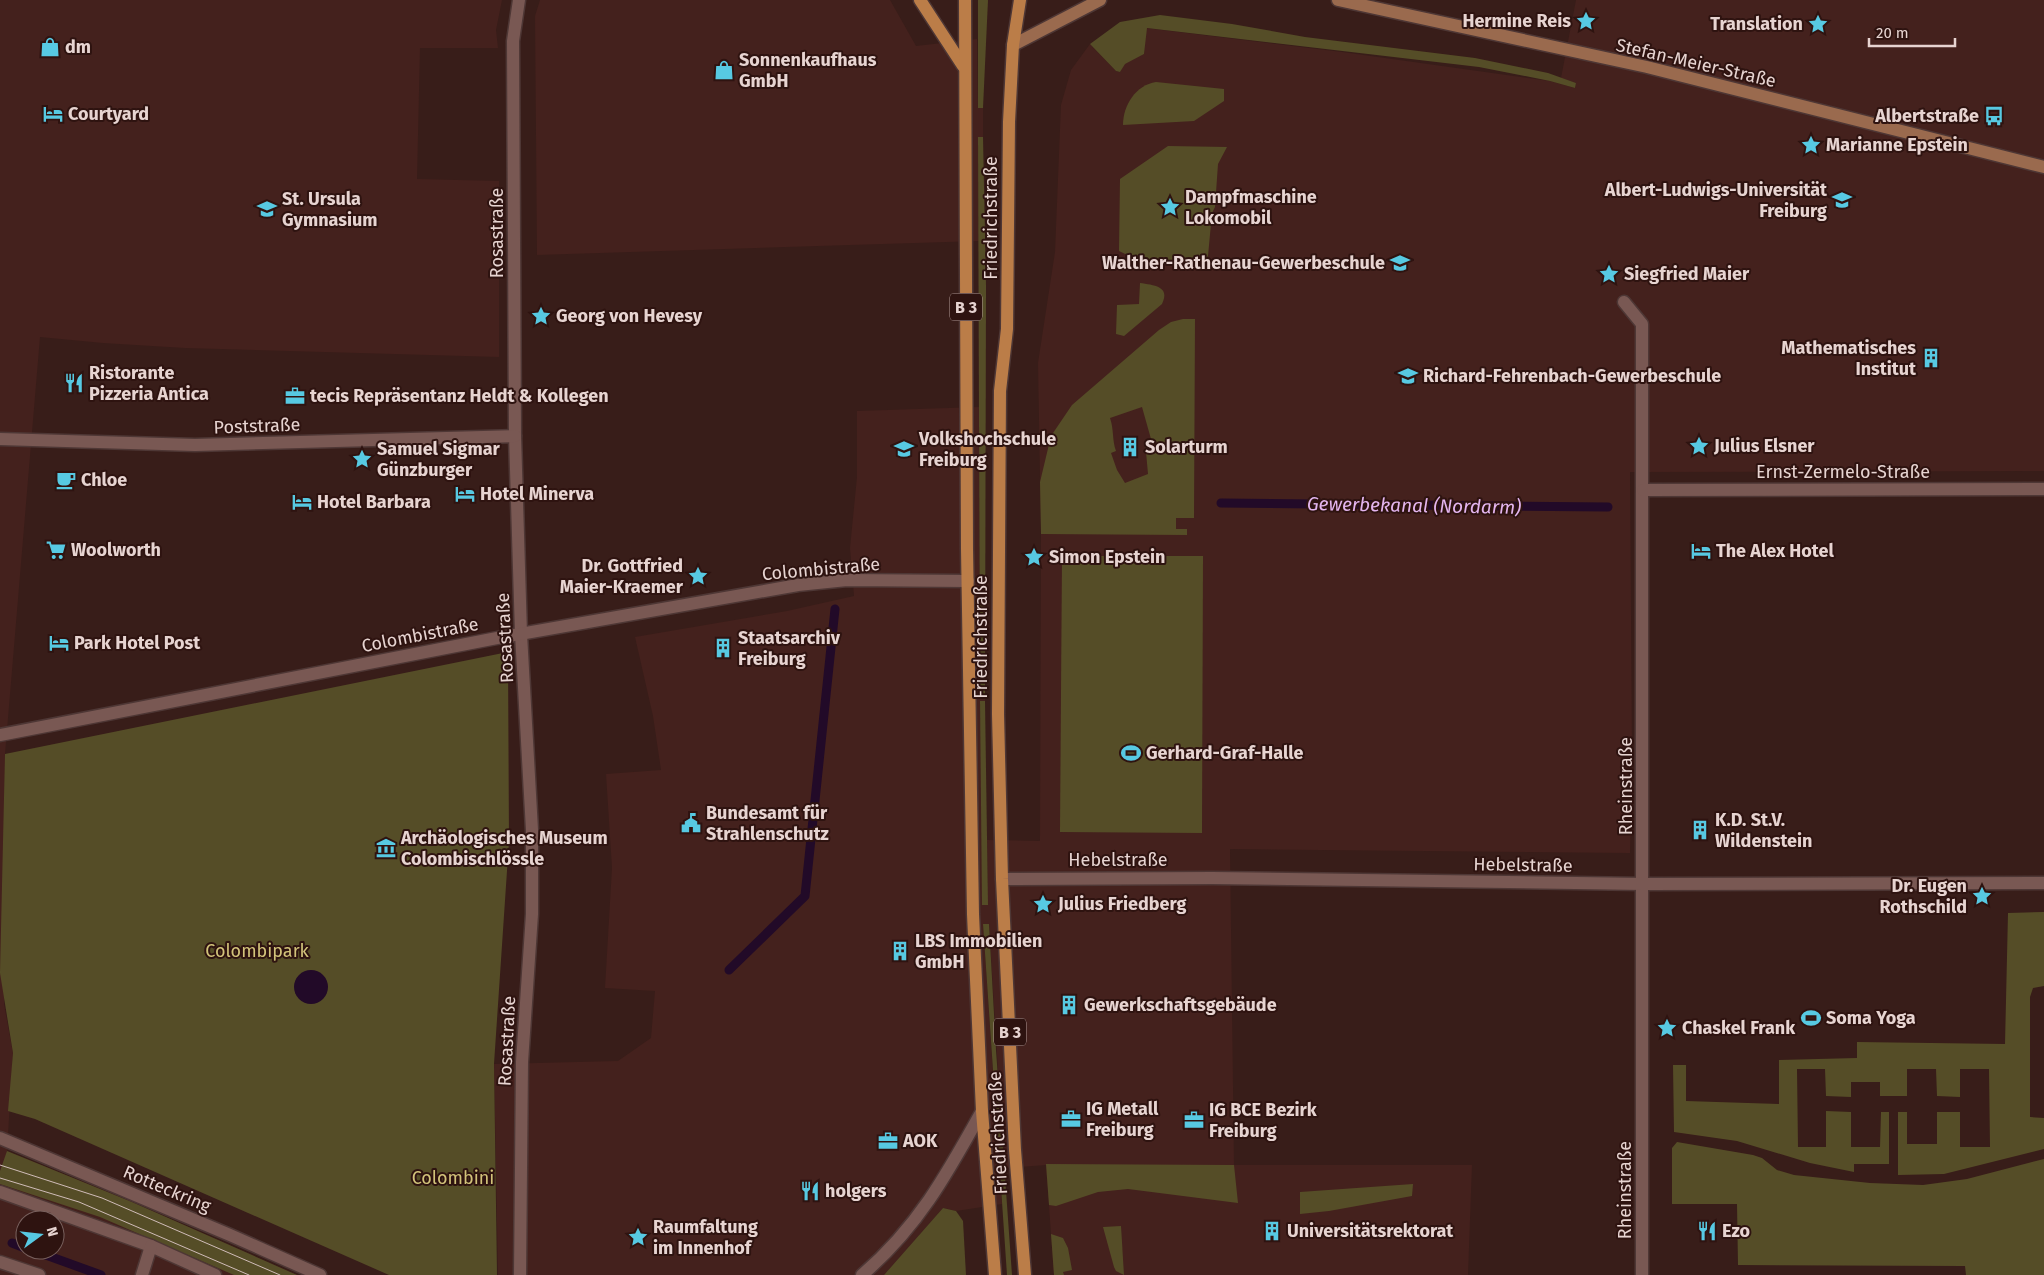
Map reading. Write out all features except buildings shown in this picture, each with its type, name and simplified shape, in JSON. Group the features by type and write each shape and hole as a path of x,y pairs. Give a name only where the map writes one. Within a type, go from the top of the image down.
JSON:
{"main road":[{"path":"920,0 964,66"},
{"name":"Friedrichstraße","path":"964,0 968,581 973,914 982,1111 996,1275"},
{"name":"Friedrichstraße","path":"1020,0 1013,45 1009,122 1008,309 1000,400 998,714 1002,879 1015,1150 1025,1275"},
{"path":"1013,45 1100,0"},
{"name":"Stefan-Meier-Straße","path":"1338,0 1647,67 2044,167"}],"street":[{"name":"Rosastraße","path":"519,0 514,41 515,436 521,634 529,747 532,877 532,914 522,1062 520,1275"},
{"name":"Rheinstraße","path":"1624,302 1642,324 1644,884 1642,1275"},
{"name":"Poststraße","path":"0,439 195,445 515,436"},
{"name":"Ernst-Zermelo-Straße","path":"1643,490 2044,488"},
{"name":"Colombistraße","path":"0,735 521,634 798,585 847,580 968,581"},
{"name":"Hebelstraße","path":"1002,879 1212,878 1644,884 2044,883"},
{"path":"862,1275 910,1228 943,1182 982,1111"},
{"name":"Rotteckring","path":"0,1138 320,1275"},
{"path":"0,1192 151,1246 215,1275"},
{"path":"142,1275 151,1246"},
{"path":"0,1262 39,1275"}],"shaded area":[{"path":"0,0 502,0 496,30 498,48 420,48 417,179 499,181 499,357 185,348 40,337 5,754 4,1004 13,1053 7,1151 132,1202 297,1275 0,1275"},
{"path":"540,0 890,0 916,46 977,39 978,108 983,108 983,137 978,138 979,241 537,255 535,16"},
{"path":"1576,0 2044,0 2044,471 1630,472 1632,759 1630,853 1230,849 1234,1165 1472,1165 1468,1275 1054,1275 1046,1165 1004,1168 989,924 983,924 1002,1204 956,1211 943,1208 884,1275 498,1275 494,1064 618,1061 651,1038 655,991 605,988 612,868 606,774 661,770 653,716 635,637 787,611 854,596 850,548 857,477 857,411 979,407 980,694 985,695 985,701 980,701 988,905 987,840 1040,841 1041,534 1038,363 1055,252 1061,105 1071,70 1090,44 1116,71 1120,72 1124,64 1144,54 1146,28 1342,52 1550,81 1575,88 1576,83 1561,78"},
{"path":"311,970 323,975 328,987 323,999 311,1004 299,999 294,987 299,975"}],"green space":[{"path":"978,0 988,0 983,108 978,108"},
{"path":"1160,15 1232,24 1305,37 1475,58 1548,73 1576,83 1575,88 1479,67 1147,28 1144,54 1125,64 1120,72 1116,71 1090,44 1120,22"},
{"path":"1156,82 1224,89 1224,101 1194,121 1123,125 1125,110 1132,97 1142,87"},
{"path":"978,137 983,137 986,286 985,694 980,694"},
{"path":"1168,146 1227,147 1218,164 1215,207 1212,213 1208,256 1195,269 1147,261 1119,251 1120,179"},
{"path":"1140,283 1155,286 1162,290 1164,298 1162,304 1124,336 1116,334 1117,305 1139,304"},
{"path":"1195,319 1194,518 1176,518 1176,529 1187,529 1187,535 1041,534 1040,482 1051,436 1072,405 1159,330 1171,322","holes":["1142,407 1151,439 1145,441 1148,474 1125,483 1117,470 1111,453 1116,451 1110,418"]},
{"name":"Gerhard-Graf-Halle","path":"1062,556 1203,556 1202,833 1060,832"},
{"name":"Colombipark","path":"503,653 508,657 509,841 494,1064 497,1275 389,1275 35,1119 8,1111 13,1053 0,973 5,754"},
{"path":"980,701 985,701 988,905 982,905"},
{"path":"2044,912 2044,986 2033,988 2030,997 2030,1117 2044,1118 2044,1149 1944,1174 1898,1175 1898,1112 1907,1112 1907,1144 1937,1144 1937,1112 1960,1112 1960,1147 1990,1147 1989,1069 1960,1069 1960,1097 1937,1096 1936,1069 1907,1069 1907,1096 1880,1096 1880,1082 1851,1082 1851,1097 1826,1096 1825,1069 1797,1069 1798,1147 1826,1147 1826,1111 1851,1112 1851,1147 1880,1147 1881,1112 1889,1112 1889,1164 1854,1164 1854,1172 1810,1163 1737,1141 1674,1132 1673,1065 1686,1065 1686,1101 1779,1104 1779,1060 1857,1058 1857,1042 2005,1044 2008,913"},
{"path":"983,924 989,924 1012,1275 1007,1275"},
{"path":"1677,1142 1753,1155 1762,1158 1777,1170 1794,1175 1870,1183 1923,1185 1967,1179 2044,1159 2044,1275 1966,1275 1965,1266 1738,1265 1737,1204 1672,1204 1672,1148"},
{"path":"7,1151 132,1202 297,1275 234,1275 100,1217 0,1184 0,1171"},
{"path":"1046,1164 1234,1165 1238,1203 1128,1189 1098,1192 1056,1206 1049,1205"},
{"path":"1413,1184 1412,1196 1329,1211 1300,1214 1300,1192"},
{"path":"943,1208 956,1211 963,1221 966,1275 884,1275"},
{"path":"1121,1226 1124,1275 1116,1271 1114,1267 1103,1227"},
{"path":"1051,1234 1063,1238 1068,1248 1072,1270 1063,1272 1064,1275 1054,1275"}],"waterway":[{"name":"Gewerbekanal (Nordarm)","path":"1221,503 1608,507"},
{"name":"Gewerbekanal (Nordarm)","path":"729,970 805,896 835,609"},
{"name":"Gewerbekanal (Nordarm)","path":"60,1260 101,1275"}],"tram line":[{"path":"0,1165 102,1198 280,1275"},
{"path":"0,1178 79,1202 249,1275"}],"place":[{"name":"Hermine Reis","path":"1586,21"},
{"name":"Translation","path":"1818,24"},
{"name":"dm","path":"50,47"},
{"name":"Sonnenkaufhaus GmbH","path":"724,70"},
{"name":"Courtyard","path":"53,114"},
{"name":"Albertstraße","path":"1994,116"},
{"name":"Marianne Epstein","path":"1811,145"},
{"name":"Albert-Ludwigs-Universität Freiburg","path":"1842,200"},
{"name":"Dampfmaschine Lokomobil","path":"1170,207"},
{"name":"St. Ursula Gymnasium","path":"267,209"},
{"name":"Walther-Rathenau-Gewerbeschule","path":"1400,263"},
{"name":"Siegfried Maier","path":"1609,274"},
{"name":"Georg von Hevesy","path":"541,316"},
{"name":"Mathematisches Institut","path":"1931,358"},
{"name":"Richard-Fehrenbach-Gewerbeschule","path":"1408,376"},
{"name":"Ristorante Pizzeria Antica","path":"74,383"},
{"name":"tecis Repräsentanz Heldt & Kollegen","path":"295,396"},
{"name":"Julius Elsner","path":"1699,446"},
{"name":"Solarturm","path":"1130,447"},
{"name":"Volkshochschule Freiburg","path":"904,449"},
{"name":"Samuel Sigmar Günzburger","path":"362,459"},
{"name":"Chloe","path":"66,480"},
{"name":"Hotel Minerva","path":"465,494"},
{"name":"Hotel Barbara","path":"302,502"},
{"name":"Woolworth","path":"56,550"},
{"name":"The Alex Hotel","path":"1701,551"},
{"name":"Simon Epstein","path":"1034,557"},
{"name":"Dr. Gottfried Maier-Kraemer","path":"698,576"},
{"name":"Park Hotel Post","path":"59,643"},
{"name":"Staatsarchiv Freiburg","path":"723,648"},
{"name":"Gerhard-Graf-Halle","path":"1131,753"},
{"name":"Bundesamt für Strahlenschutz","path":"691,823"},
{"name":"K.D. St.V. Wildenstein","path":"1700,830"},
{"name":"Archäologisches Museum Colombischlössle","path":"386,848"},
{"name":"Dr. Eugen Rothschild","path":"1982,896"},
{"name":"Julius Friedberg","path":"1043,904"},
{"name":"LBS Immobilien GmbH","path":"900,951"},
{"name":"Gewerkschaftsgebäude","path":"1069,1005"},
{"name":"Soma Yoga","path":"1811,1018"},
{"name":"Chaskel Frank","path":"1667,1028"},
{"name":"IG Metall Freiburg","path":"1071,1119"},
{"name":"IG BCE Bezirk Freiburg","path":"1194,1120"},
{"name":"AOK","path":"888,1141"},
{"name":"holgers","path":"810,1191"},
{"name":"Universitätsrektorat","path":"1272,1231"},
{"name":"Ezo","path":"1707,1231"},
{"name":"Raumfaltung im Innenhof","path":"638,1237"}],"park label":[{"name":"Colombini","path":"453,1178"}]}
